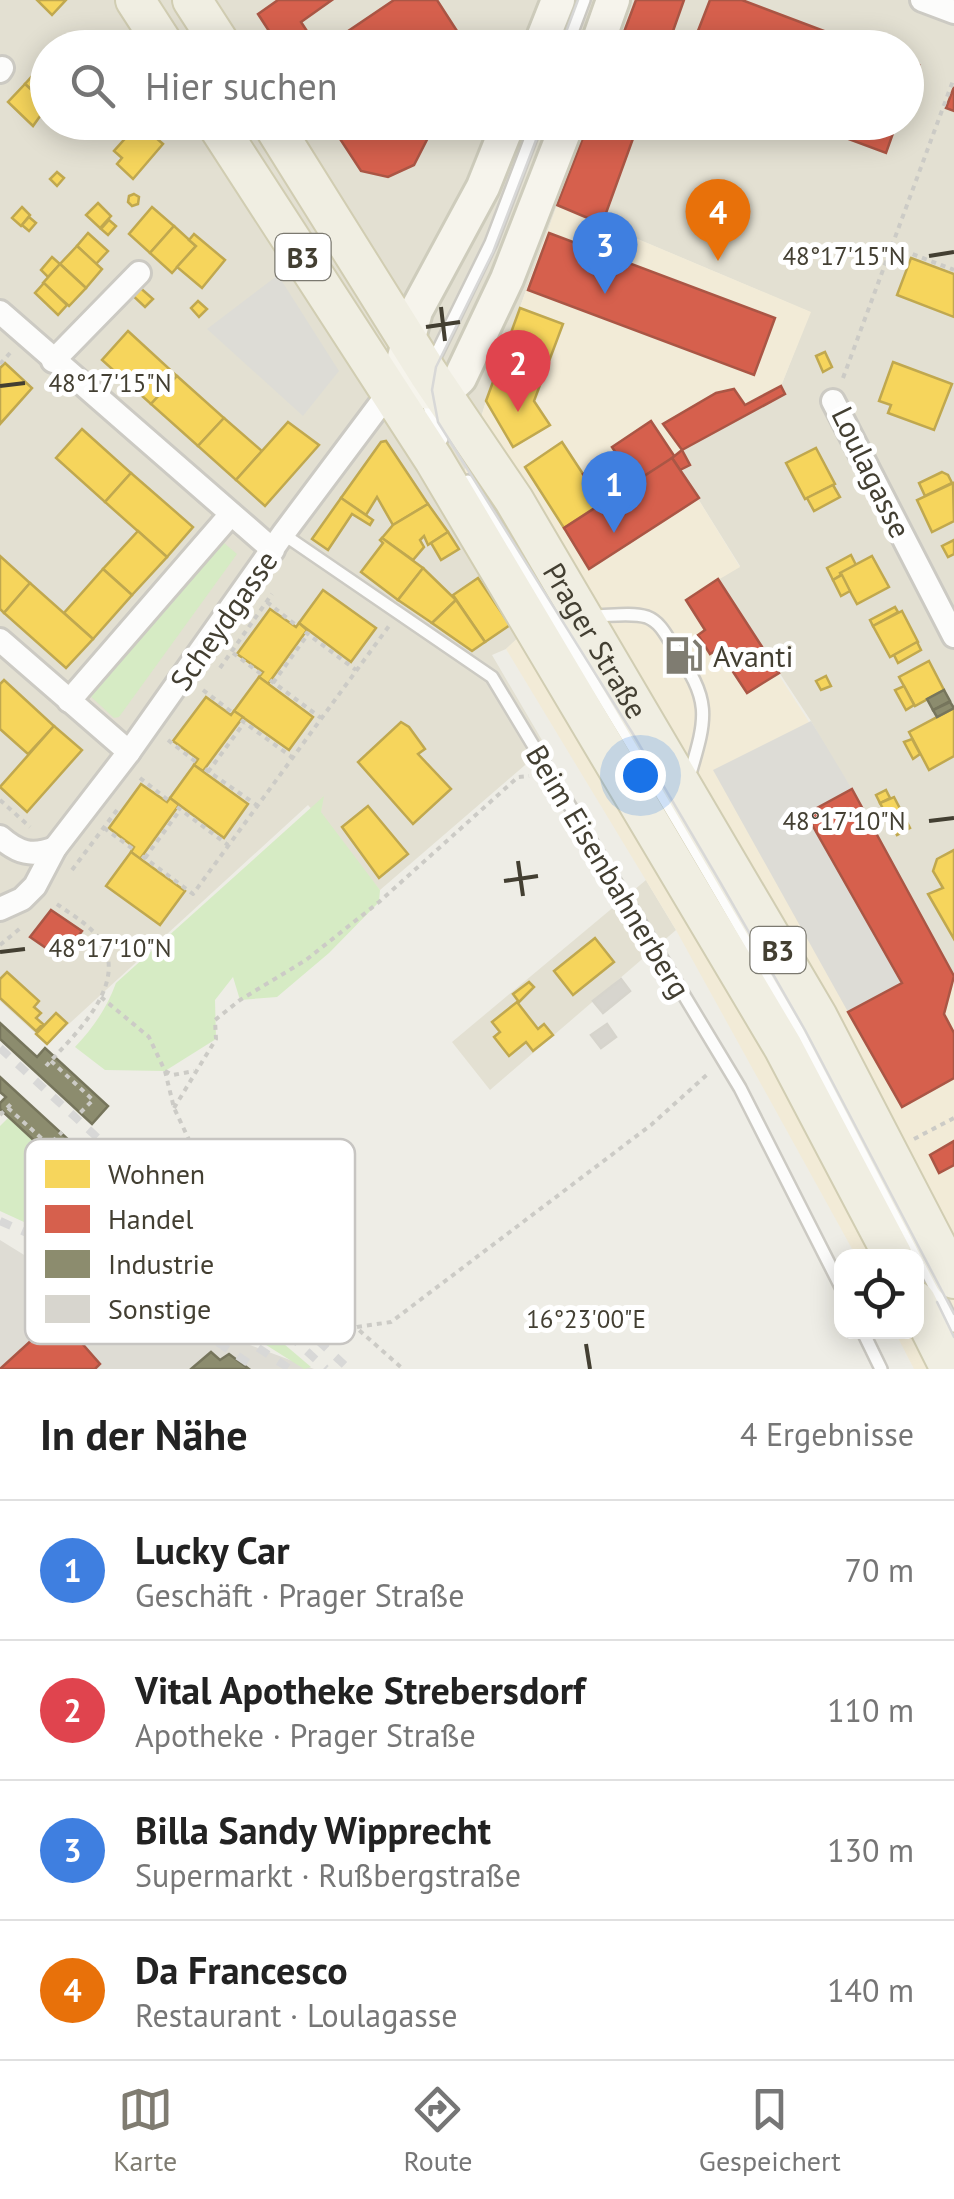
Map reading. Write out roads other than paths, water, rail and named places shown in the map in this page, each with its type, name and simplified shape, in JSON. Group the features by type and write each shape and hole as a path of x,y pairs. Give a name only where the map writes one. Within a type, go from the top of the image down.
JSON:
{"main road":[{"path":"134,0 154,30"},
{"path":"192,0 211,30"},
{"name":"Prager Straße","path":"229,140 514,500 818,1017 954,1279"},
{"name":"Prager Straße","path":"281,140 406,338 422,388 890,1249"},
{"path":"924,1316 950,1369"}],"street":[{"path":"546,30 558,0"},
{"path":"602,30 613,0"},
{"path":"922,0 954,12"},
{"path":"406,338 416,311 482,187 501,140"},
{"path":"422,388 460,378 506,278 561,140"},
{"path":"53,361 139,273"},
{"path":"0,312 231,514 278,542"},
{"name":"Scheydgasse","path":"0,909 22,899 36,886 55,848 129,752 278,542 422,388"},
{"name":"Loulagasse","path":"833,401 954,636"},
{"name":"Scheydgasse","path":"69,701 231,514"},
{"path":"0,640 129,752"},
{"path":"0,837 30,854 55,848"}],"lane":[{"path":"573,30 584,0"},
{"path":"449,451 433,424 422,388 492,243 531,140"},
{"path":"460,469 597,684 706,869 794,1024 954,1326"},
{"name":"Beim Eisenbahnerberg","path":"278,542 399,613 492,677 725,1064 834,1274"},
{"path":"582,616 636,615 658,623 697,681 704,720 685,791"},
{"path":"866,1339 881,1369"}],"tram line":[{"path":"567,30 578,0"},
{"path":"536,140 493,252 436,367 432,390 438,422 633,734 720,882 805,1030 954,1314"},
{"path":"937,1302 954,1337"}],"railway":[{"path":"0,1048 99,1139"},
{"path":"0,1221 25,1232"},
{"path":"220,1344 257,1369"},
{"path":"252,1344 290,1369"},
{"path":"299,1344 326,1369"},
{"path":"322,1344 349,1369"}],"place":[{"name":"Da Francesco","path":"718,261"},
{"name":"Billa Sandy Wipprecht","path":"605,294"},
{"name":"Vital Apotheke Strebersdorf","path":"518,412"},
{"name":"Lucky Car","path":"614,533"},
{"name":"Avanti","path":"683,655"}]}
